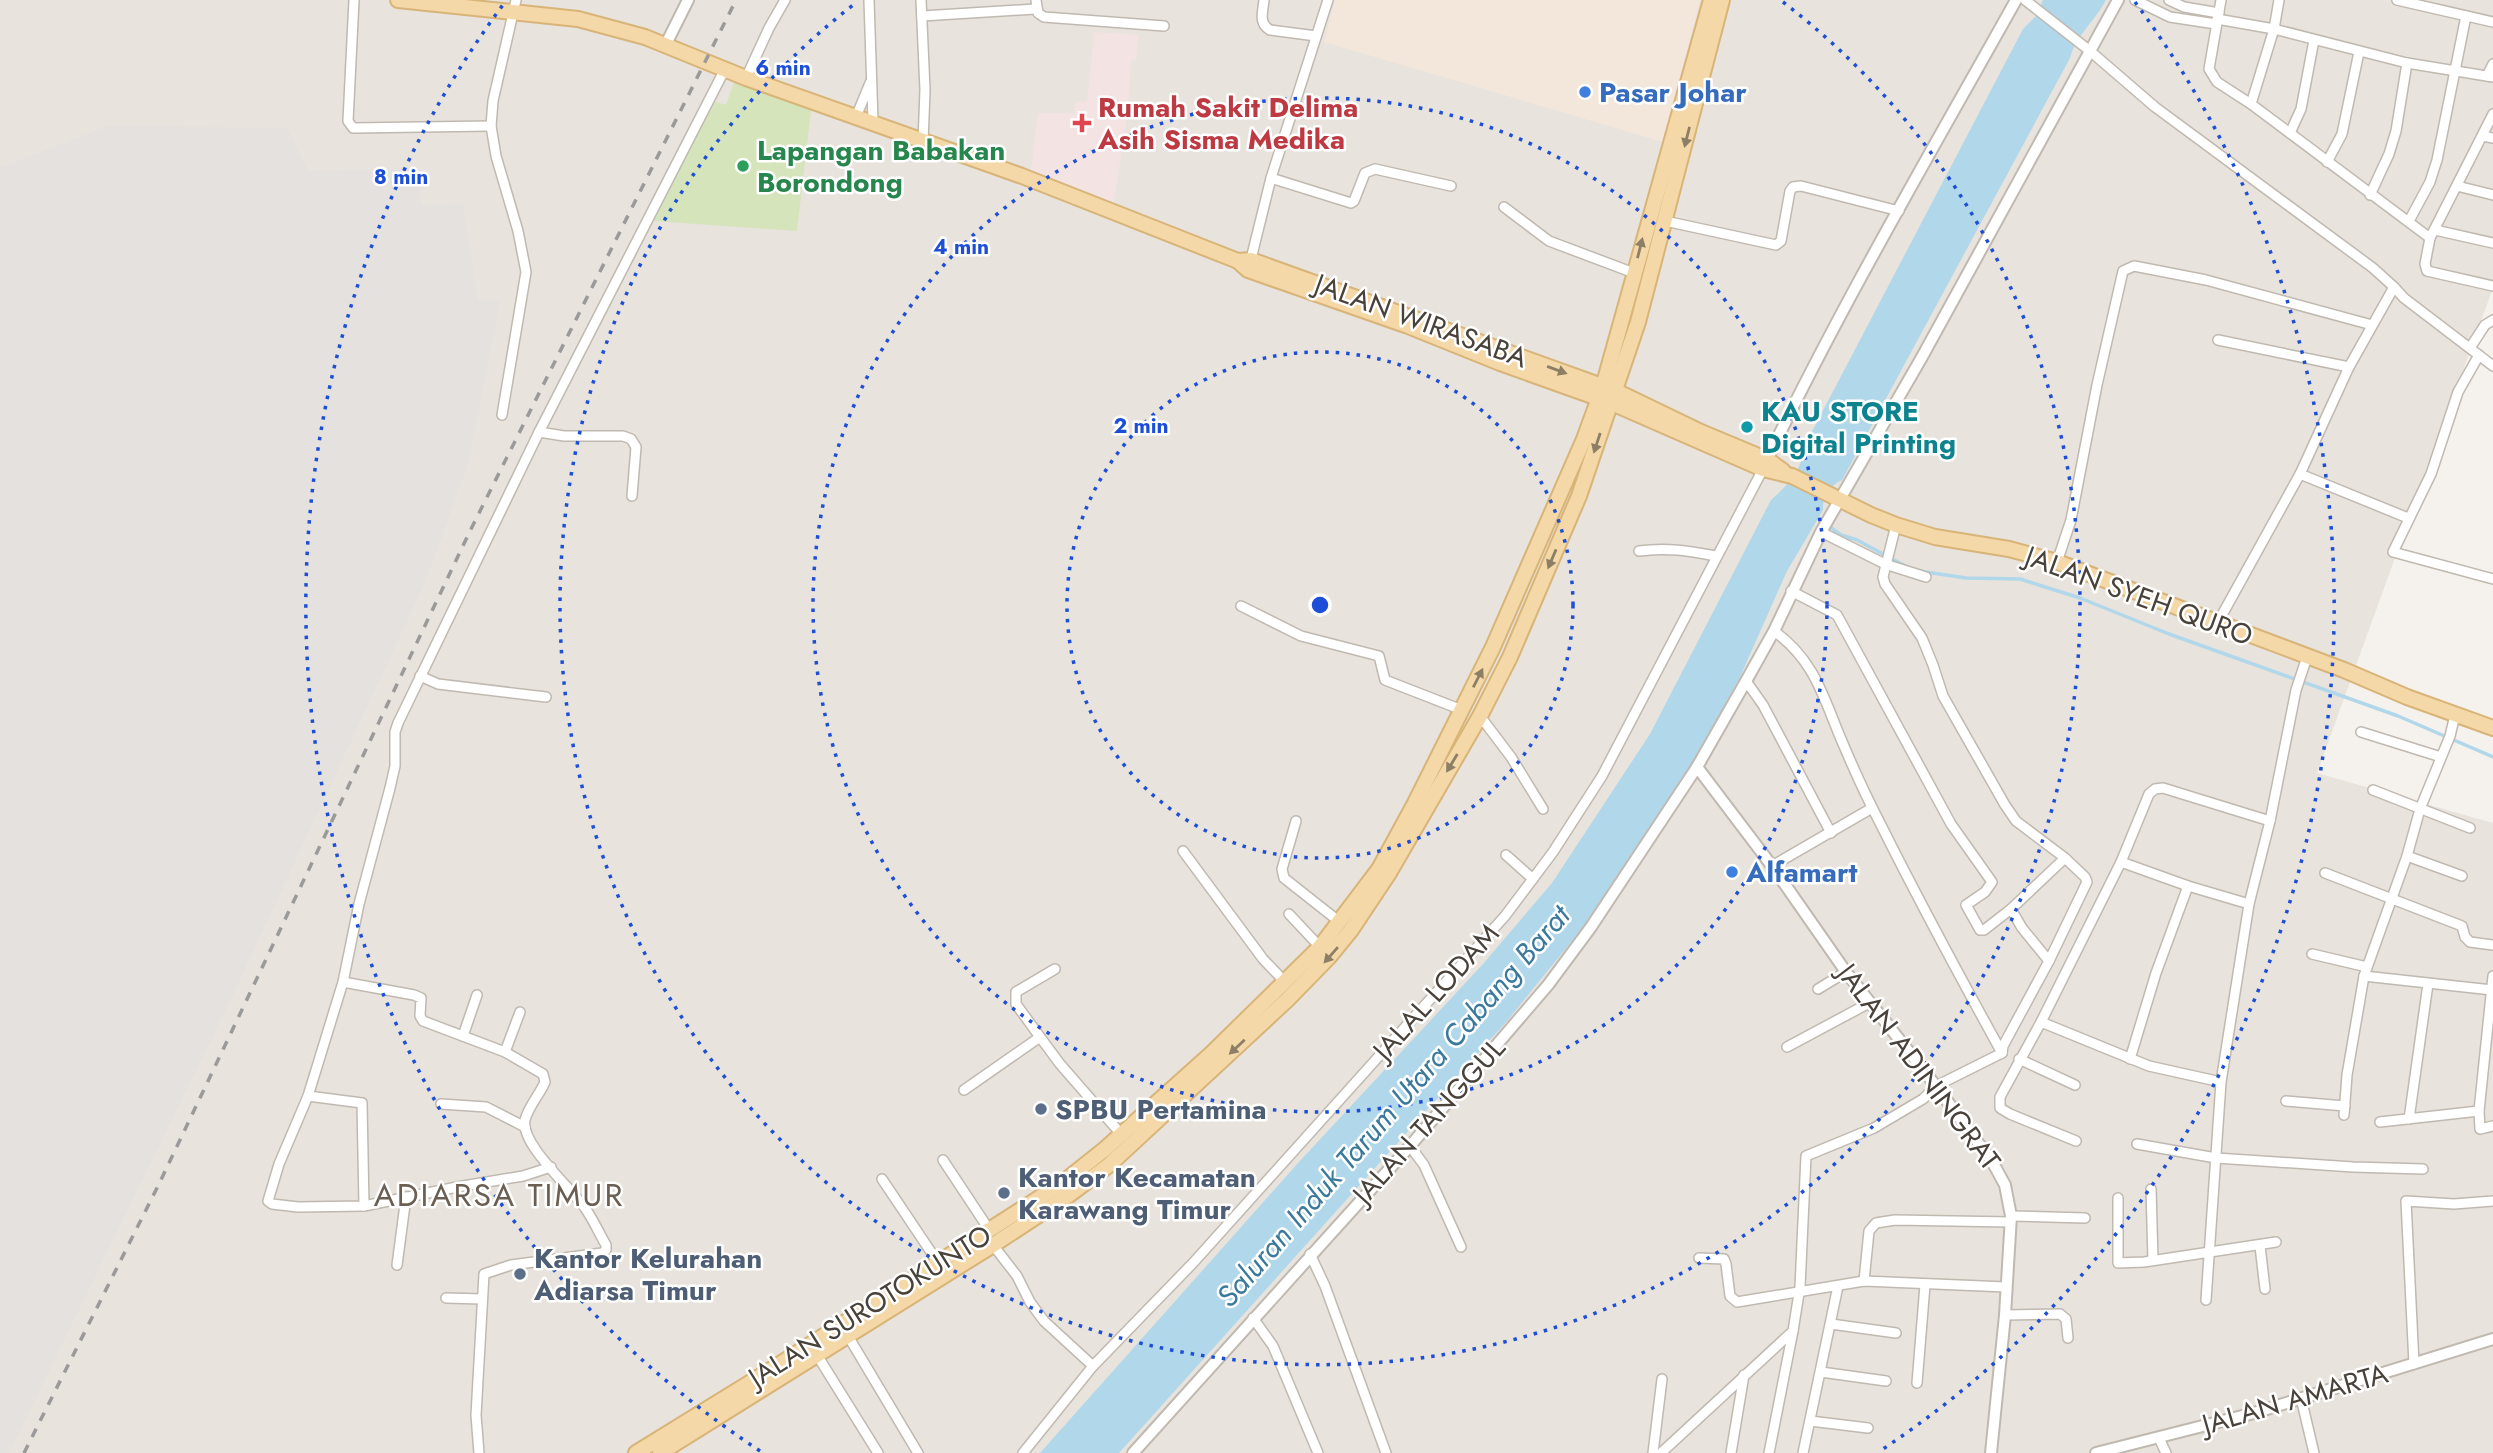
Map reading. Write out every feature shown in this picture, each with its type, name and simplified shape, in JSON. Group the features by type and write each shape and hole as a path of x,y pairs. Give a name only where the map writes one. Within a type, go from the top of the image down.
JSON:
{"main road":[{"name":"JALAN WIRASABA","path":"398,0 515,6 578,19 666,44 746,78 1022,176 1500,363 1607,395"},
{"path":"1607,395 1641,243 1674,137 1710,0"},
{"path":"1607,395 1638,322 1722,0"},
{"name":"JALAN SYEH QURO","path":"1607,395 1701,432 1896,525 1934,537 2009,550 2057,562 2217,624 2305,662 2493,728"},
{"name":"JALAN SUROTOKUNTO","path":"660,1453 848,1336 970,1251 1069,1195 1109,1164 1320,947 1341,923 1379,869 1462,710 1493,647 1584,439 1607,395"},
{"name":"JALAN SUROTOKUNTO","path":"992,1238 1121,1134 1169,1101 1287,1000 1351,930 1389,873 1480,716 1510,657 1579,496 1607,395"},
{"name":"JALAN SUROTOKUNTO","path":"636,1453 939,1264 970,1251"}],"street":[{"path":"354,0 349,125 353,128 491,126"},
{"path":"666,44 688,0"},
{"path":"746,78 760,45 785,0"},
{"path":"869,0 873,121"},
{"path":"921,0 925,90 923,142"},
{"path":"1264,0 1264,27 1317,36"},
{"path":"1246,264 1328,0"},
{"path":"1765,464 1788,415 2016,0"},
{"path":"2025,0 2155,107 2300,214 2394,287 2404,299 2493,366"},
{"name":"JALAN TANGGUL","path":"1133,1453 1410,1146 1555,975 1591,927 1696,767 1746,681 1774,631 1791,590 1838,499 2118,0"},
{"path":"2135,0 2180,19 2217,19 2274,29 2407,63 2490,76 2493,64"},
{"path":"2169,0 2217,19"},
{"path":"2221,0 2210,59 2211,75 2217,82 2251,104 2370,195 2409,221 2432,234 2493,243"},
{"path":"2251,104 2274,29 2279,0"},
{"path":"2397,0 2417,2 2493,22"},
{"path":"922,16 1035,4 1038,13 1044,16 1164,26"},
{"path":"502,415 526,272 518,231 496,156 491,126 515,6"},
{"path":"2180,19 2184,6"},
{"path":"2409,221 2430,182 2437,160 2466,16"},
{"path":"2290,133 2301,109 2314,40"},
{"path":"2327,162 2343,134 2359,52"},
{"path":"2370,195 2389,154 2396,131 2407,63"},
{"path":"551,1167 523,1176 364,1206 298,1207 268,1201 279,1164 308,1096 344,982 359,904 395,766 395,732 539,432 725,69"},
{"path":"856,117 872,78"},
{"path":"2493,114 2432,234 2425,264 2427,271 2493,286"},
{"path":"2483,136 2493,138"},
{"path":"1271,178 1351,203 1365,173 1375,169 1451,186"},
{"path":"1665,221 1776,244 1781,241 1790,191 1793,187 1801,186 1899,211"},
{"path":"2457,186 2493,195"},
{"path":"1504,207 1549,241 1634,273"},
{"path":"2057,562 2071,520 2097,385 2123,271 2127,267 2206,280 2372,325"},
{"path":"2217,624 2300,474 2349,367 2394,287"},
{"path":"2470,348 2485,325 2493,320"},
{"path":"2218,340 2349,367"},
{"path":"2479,355 2458,392 2431,474 2408,518 2394,553 2493,579"},
{"path":"539,432 583,437 623,436 632,439 636,447 632,495"},
{"name":"JALAL LODAM","path":"1023,1453 1093,1366 1193,1263 1505,916 1602,776 1765,464"},
{"path":"2300,474 2408,518"},
{"path":"1896,525 1883,577 1922,638 1943,696 2004,805 2021,825 2065,858 2087,882 2049,961 2003,1046 2002,1053"},
{"path":"1824,528 1926,577"},
{"path":"1639,551 1681,549 1716,556"},
{"path":"1791,590 1837,615 1951,824 1992,882 1985,892 1966,905 1980,930 1984,930 2011,909 2065,858"},
{"path":"1241,606 1301,636 1379,656 1384,680 1462,710"},
{"path":"1774,631 1789,642 1802,657 1822,687 1843,744 1872,808 1923,910 2002,1053"},
{"path":"2206,1300 2221,1082 2249,904 2270,821 2295,690 2305,662"},
{"path":"420,676 438,684 546,697"},
{"path":"1746,681 1763,705 1831,833"},
{"path":"2286,1101 2345,1111 2347,1074 2366,971 2407,856 2420,809 2455,715"},
{"path":"1480,716 1511,757 1544,809"},
{"path":"2361,732 2441,757"},
{"name":"JALAN ADININGRAT","path":"1696,767 1772,866 1846,972 1936,1086 2001,1176 2011,1219 2005,1315 1991,1453"},
{"path":"2076,1141 2010,1114 2000,1108 2000,1097 2121,862 2150,794 2155,789 2162,788 2270,821"},
{"path":"2373,790 2470,828"},
{"path":"1772,866 1872,808"},
{"path":"1296,821 1282,869 1284,878 1341,923"},
{"path":"1183,851 1263,959 1284,982"},
{"path":"1506,855 1533,878"},
{"path":"2407,856 2462,876"},
{"path":"2121,862 2249,904"},
{"path":"2325,873 2462,926 2465,937 2470,942 2493,945"},
{"path":"2130,1059 2156,973 2188,886"},
{"path":"2011,909 2022,928 2049,961"},
{"path":"1289,914 1320,947"},
{"path":"2312,954 2366,971 2428,984 2492,990"},
{"path":"1055,969 1023,986 1015,994 1016,1004 1060,1064 1121,1134"},
{"path":"1818,989 1846,972"},
{"path":"2493,976 2479,1111 2480,1129 2493,1126"},
{"path":"344,982 421,998 420,1016 424,1021 505,1052 544,1074 546,1079 526,1117 530,1141 537,1154 586,1210 606,1245 606,1250 601,1253 511,1265 488,1271 483,1277 476,1415 479,1453"},
{"path":"2409,1119 2428,984"},
{"path":"463,1036 477,995"},
{"path":"1787,1047 1871,1002"},
{"path":"505,1052 520,1012"},
{"path":"2041,1021 2149,1066 2221,1082"},
{"path":"964,1090 1040,1038"},
{"path":"1769,1453 1800,1293 1804,1159 1812,1153 1874,1128 1923,1099 1936,1086 2002,1053"},
{"path":"2019,1059 2075,1085"},
{"path":"308,1096 362,1103 364,1206"},
{"path":"440,1104 485,1107 526,1127"},
{"path":"2380,1122 2479,1111"},
{"path":"2137,1144 2216,1158 2423,1169"},
{"path":"1410,1146 1424,1164 1461,1247"},
{"path":"943,1160 1017,1276 1030,1302 1044,1321 1093,1366"},
{"path":"883,1178 939,1264"},
{"path":"2151,1189 2153,1260"},
{"path":"397,1265 405,1197"},
{"path":"2118,1198 2117,1262 2153,1260 2276,1242"},
{"path":"2414,1364 2406,1201 2454,1204 2493,1201"},
{"path":"1864,1281 1869,1231 1876,1223 1895,1220 2085,1218"},
{"path":"2260,1245 2265,1289"},
{"path":"1310,1254 1325,1286 1386,1453"},
{"path":"1699,1258 1724,1259 1730,1296 1734,1302 1864,1281 2006,1287"},
{"path":"1917,1382 1924,1285"},
{"path":"1803,1453 1838,1286"},
{"path":"446,1298 482,1299"},
{"path":"2005,1315 2060,1314 2066,1319 2068,1338"},
{"path":"1253,1318 1282,1364 1318,1453"},
{"path":"1830,1324 1896,1333"},
{"path":"1661,1453 1793,1331"},
{"path":"848,1336 918,1453"},
{"name":"JALAN AMARTA","path":"2096,1453 2231,1420 2493,1339"},
{"path":"817,1356 878,1453"},
{"path":"1821,1373 1886,1381"},
{"path":"1731,1453 1744,1375"},
{"path":"1653,1453 1662,1379"},
{"path":"2301,1398 2314,1453"},
{"path":"1810,1421 1868,1428"},
{"path":"2159,1438 2166,1453"}],"shaded area":[{"path":"0,0 2493,0 2493,288 2317,773 2493,823 2493,1453 0,1453"},
{"name":"Pasar Johar","path":"1335,0 1700,0 1663,142 1324,42"},
{"name":"Rumah Sakit Delima Asih Sisma Medika","path":"1094,32 1139,35 1136,60 1131,61 1128,111 1113,207 1030,175 1038,113 1074,113 1075,102 1087,101"},
{"path":"107,126 287,128 308,171 419,168 421,205 463,204 478,300 501,299 468,465 424,585 230,1001 9,1453 0,1453 0,168"}],"green space":[{"name":"Lapangan Babakan Borondong","path":"734,82 811,110 797,231 654,221 713,101 726,105"}],"water":[{"name":"Saluran Induk Tarum Utara Cabang Barat","path":"2043,0 2106,0 2077,42 1842,480 1828,492 1823,510 1787,571 1740,677 1692,765 1584,926 1507,1021 1119,1453 1040,1453 1299,1162 1483,964 1552,883 1650,734 1771,500 1798,469 1806,443 2023,29 2036,16"}],"waterway":[{"path":"1815,516 1841,535 1857,540 1909,568"},
{"path":"1919,571 1966,578 2020,579 2080,598 2169,634 2398,716 2493,757"}],"railway":[{"path":"24,1453 159,1184 470,531 736,0"}],"place":[{"name":"Pasar Johar","path":"1585,92"},
{"name":"Rumah Sakit Delima Asih Sisma Medika","path":"1082,123"},
{"name":"Lapangan Babakan Borondong","path":"743,166"},
{"name":"KAU STORE Digital Printing","path":"1747,427"},
{"name":"Alfamart","path":"1732,872"},
{"name":"SPBU Pertamina","path":"1041,1109"},
{"name":"Kantor Kecamatan Karawang Timur","path":"1004,1193"},
{"name":"Kantor Kelurahan Adiarsa Timur","path":"520,1274"}],"district":[{"name":"ADIARSA TIMUR","path":"499,1195"}]}
